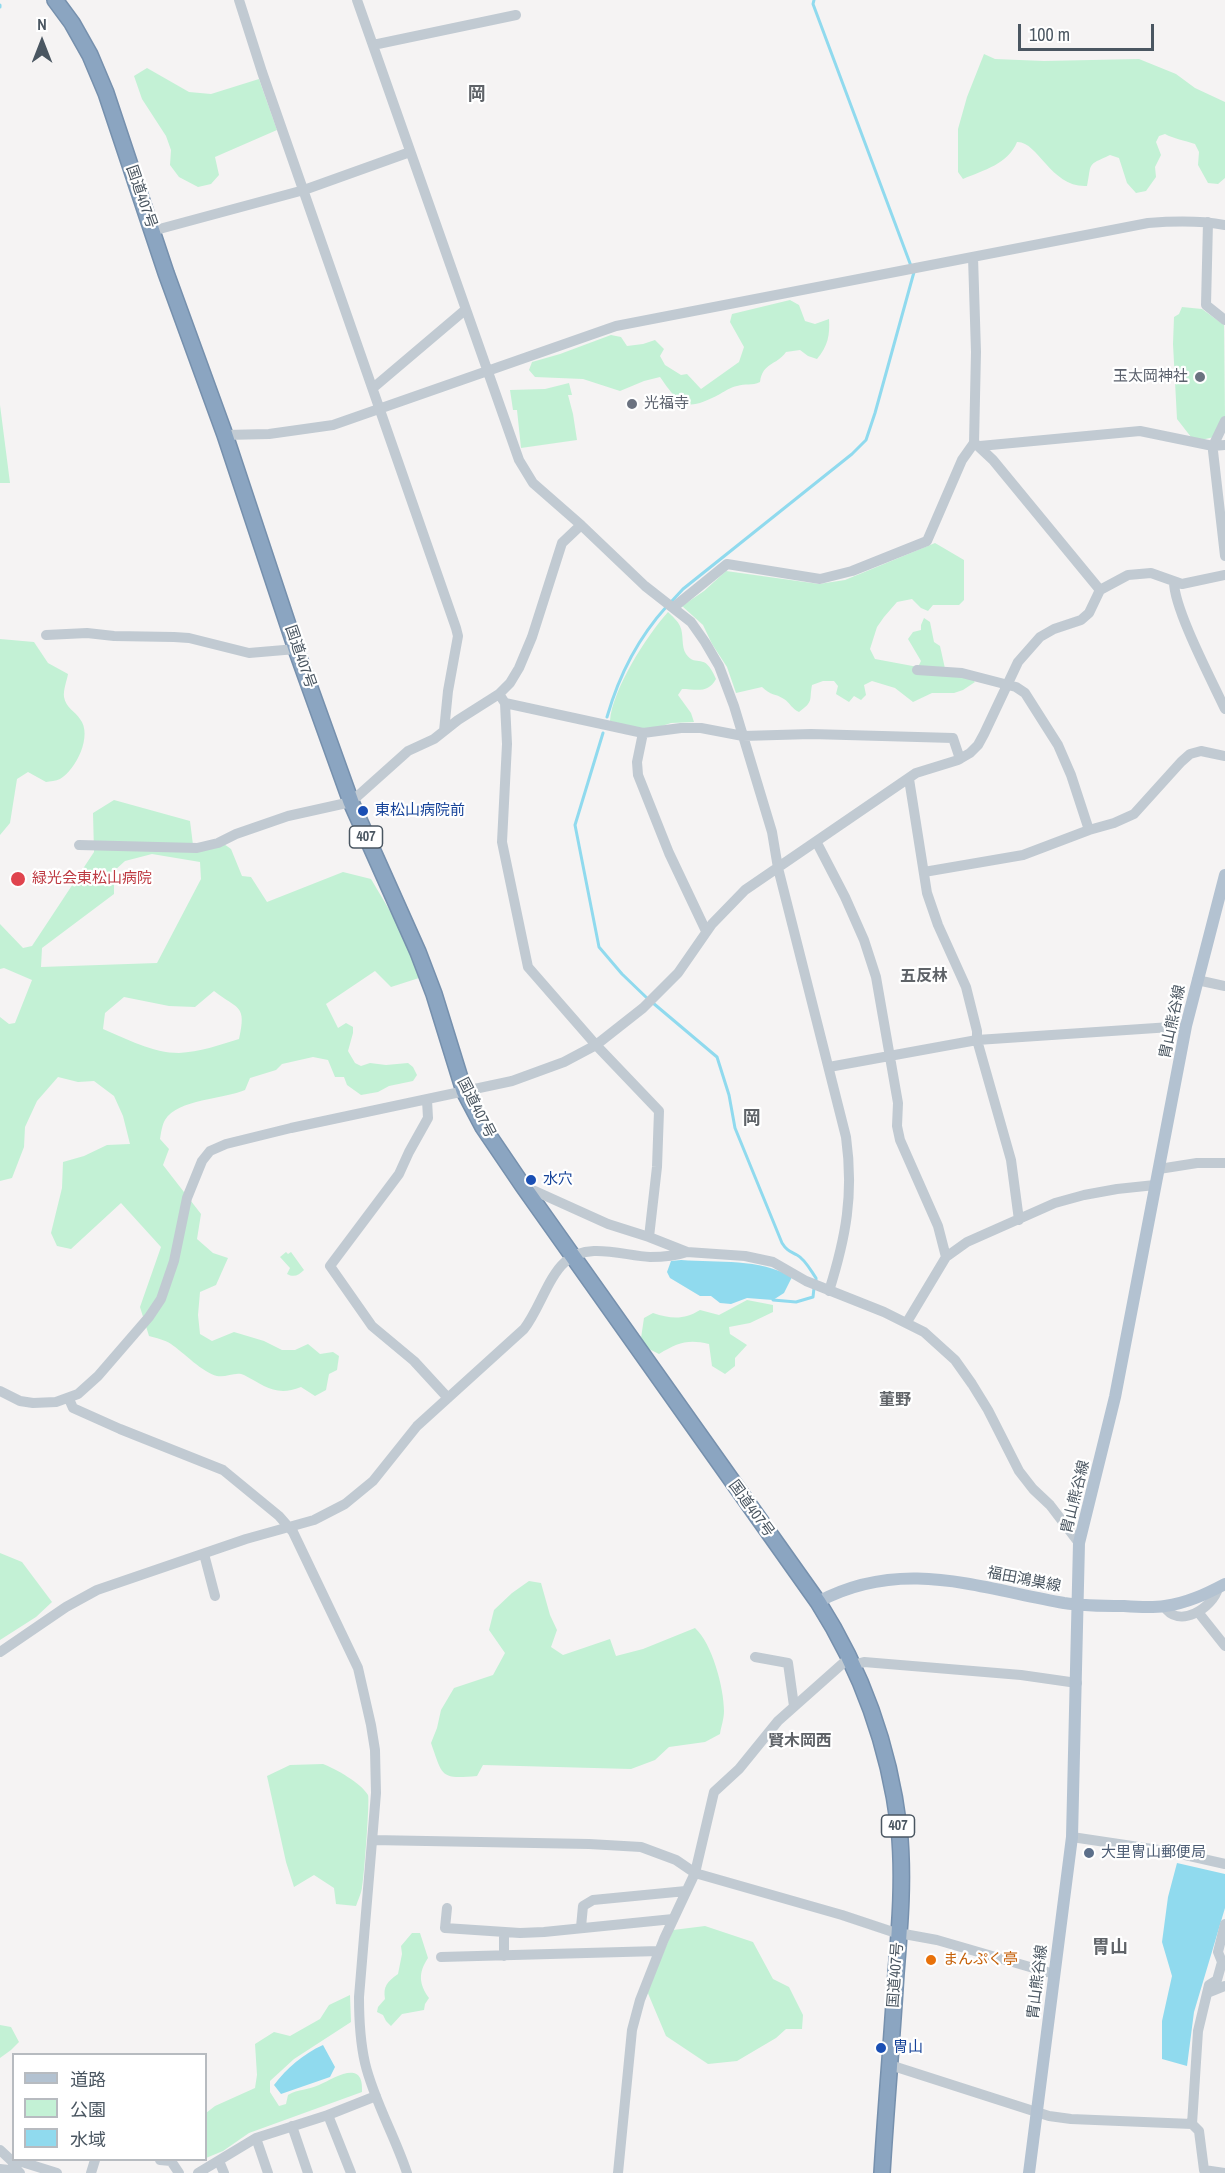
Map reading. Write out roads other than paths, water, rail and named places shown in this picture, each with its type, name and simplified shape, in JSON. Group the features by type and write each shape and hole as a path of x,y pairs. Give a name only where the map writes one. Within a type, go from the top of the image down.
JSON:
{"highway":[{"name":"国道407号","path":"55,0 72,23 90,55 106,93 152,231 225,435 296,649 351,802 418,952 434,994 464,1091 483,1127 523,1186 818,1602 851,1661 884,1748 895,1803 901,1867 899,1933 882,2173"}],"main road":[{"name":"胄山熊谷線","path":"1029,2173 1072,1837 1079,1543 1115,1397 1186,1026 1225,875"},
{"name":"福田鴻巣線","path":"818,1602 856,1586 884,1580 921,1578 954,1580 1078,1605 1164,1606 1200,1597 1221,1586"}],"street":[{"path":"239,0 456,628 458,636 448,691 444,732"},
{"path":"357,0 486,372 519,460 533,483 645,586 691,622 719,666 772,832 778,868 846,1137 850,1187 848,1220 829,1291"},
{"path":"373,45 516,15"},
{"path":"152,231 304,190 410,152"},
{"path":"225,435 305,430 333,425 616,326 1148,223 1179,220 1225,225"},
{"path":"1208,222 1206,305 1225,320"},
{"path":"973,257 977,445 1100,590"},
{"path":"373,388 465,310"},
{"path":"1225,422 1213,446 1225,556"},
{"path":"674,607 727,564 820,579 852,571 927,541 962,460 977,445 1140,431 1213,446 1225,445"},
{"path":"581,525 562,543 532,637 519,668 502,698 507,744 502,842 528,967 596,1045 659,1111 657,1167 649,1237"},
{"path":"0,1391 20,1401 56,1402 69,1398 93,1381 156,1308 174,1261 190,1189 202,1161 210,1152 226,1144 291,1128 492,1086 542,1071 596,1045 643,1008 678,973 706,931 745,890 817,843 916,773 960,759 978,745 1018,662 1040,637 1054,629 1081,620 1089,613 1100,590 1128,574 1151,573 1182,584 1225,575"},
{"path":"1174,582 1174,590 1183,615 1225,709"},
{"path":"46,635 87,633 189,638 249,653 296,649"},
{"path":"917,670 962,673 1016,687 1025,693 1058,745 1071,775 1089,830"},
{"path":"79,845 197,848 218,843 288,816 351,802 408,751 434,739 458,720 502,698 643,733 701,728 743,736 811,734 953,738 960,759"},
{"path":"643,733 637,762 638,775 669,853 706,931"},
{"path":"924,872 1012,858 1114,823 1134,814 1180,762 1190,754 1201,751 1225,756"},
{"path":"909,779 927,893 938,926 966,987 977,1031 977,1040 1011,1160 1019,1220"},
{"path":"817,843 864,940 876,977 898,1103 897,1126 900,1140 938,1226 946,1257"},
{"path":"1197,980 1225,986"},
{"path":"829,1067 977,1040 1186,1026"},
{"path":"427,1100 428,1118 399,1174 330,1263 330,1266 372,1326 414,1361 448,1398"},
{"path":"1159,1169 1197,1163 1225,1163"},
{"path":"907,1322 946,1257 967,1242 1055,1203 1083,1195 1155,1185"},
{"path":"523,1186 608,1224 687,1252"},
{"path":"0,1652 66,1607 97,1590 246,1539 290,1527 328,1513 358,1495 373,1481 417,1426 524,1329 533,1317 559,1268 566,1260 581,1252 597,1251 662,1257 687,1252 756,1257 773,1262 829,1291 907,1322 931,1337 955,1360 988,1410 1019,1471 1032,1489 1050,1505 1079,1543"},
{"path":"69,1398 73,1408 223,1470 290,1527 354,1659 366,1698 375,1750 376,1793 359,1997 359,2028 365,2064 407,2173"},
{"path":"204,1554 214,1596"},
{"path":"1164,1606 1168,1613 1175,1617 1187,1617 1198,1612 1214,1599 1221,1586"},
{"path":"1198,1612 1225,1646"},
{"path":"755,1657 788,1663 794,1706"},
{"path":"618,2173 632,2030 640,2000 659,1951 695,1873 714,1792 739,1769 778,1721 851,1661 1021,1675 1077,1683"},
{"path":"1072,1837 1172,1852 1225,1864"},
{"path":"372,1840 641,1847 676,1860 695,1873 899,1933 938,1940 1054,1974"},
{"path":"581,1927 583,1906 593,1900 686,1891"},
{"path":"447,1908 446,1928 504,1932 544,1932 673,1919"},
{"path":"1192,2124 1198,2031 1209,1985 1217,1980 1222,1962 1218,1952 1225,1924"},
{"path":"504,1932 504,1956"},
{"path":"441,1957 659,1951"},
{"path":"1207,1993 1225,1986"},
{"path":"890,2065 1038,2114 1071,2119 1192,2124 1199,2131 1204,2170 1225,2173"},
{"path":"198,2173 256,2138 328,2115 376,2096"},
{"path":"328,2115 351,2173"},
{"path":"292,2126 309,2173"},
{"path":"256,2138 268,2173"},
{"path":"0,2150 11,2169 22,2162 57,2173"},
{"path":"219,2161 224,2173"}],"water":[{"path":"671,1261 752,1264 792,1277 784,1293 773,1300 747,1298 731,1304 720,1303 711,1296 700,1296 670,1278 667,1272"},
{"path":"1177,1863 1225,1874 1225,1908 1194,2012 1187,2066 1162,2059 1162,2021 1172,1976 1162,1942 1168,1897"},
{"path":"323,2045 335,2067 330,2077 281,2094 274,2085 279,2079 302,2057"}],"waterway":[{"path":"814,0 813,4 911,266"},
{"path":"671,602 683,589 852,454 866,440 914,272"},
{"path":"607,717 630,658 647,631 667,606"},
{"path":"603,733 575,825 599,947 648,999"},
{"path":"653,1003 717,1057 729,1095 735,1128 782,1243 803,1259 816,1281"},
{"path":"773,1300 796,1302 813,1297 814,1288"}],"place":[{"name":"玉太岡神社","path":"1200,377"},
{"name":"光福寺","path":"632,404"},
{"name":"東松山病院前","path":"363,811"},
{"name":"緑光会東松山病院","path":"18,879"},
{"name":"水穴","path":"531,1180"},
{"name":"大里冑山郵便局","path":"1089,1853"},
{"name":"まんぷく亭","path":"931,1960"},
{"name":"冑山","path":"881,2048"}],"district":[{"name":"岡","path":"477,95"},
{"name":"五反林","path":"924,977"},
{"name":"岡","path":"752,1119"},
{"name":"董野","path":"895,1401"},
{"name":"賢木岡西","path":"800,1742"},
{"name":"冑山","path":"1110,1948"}]}
